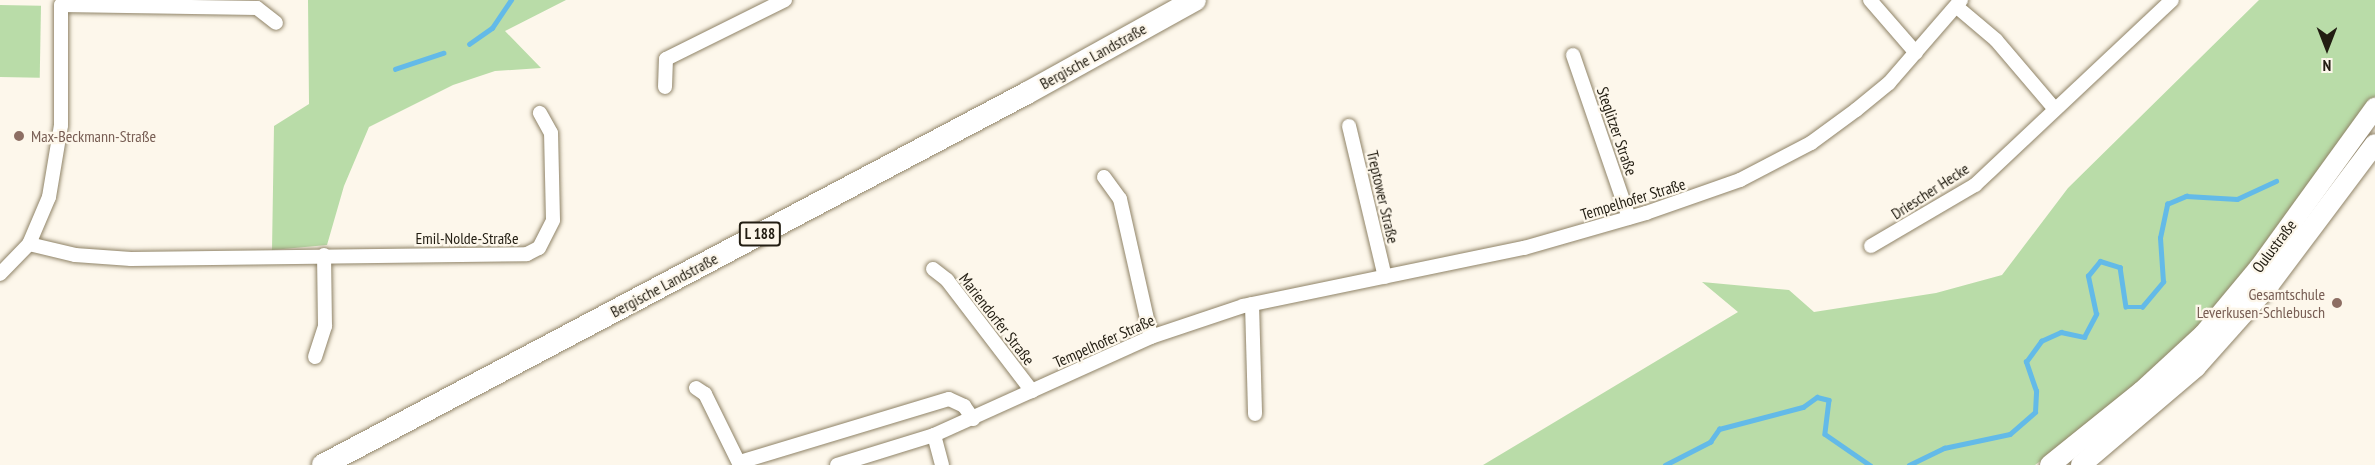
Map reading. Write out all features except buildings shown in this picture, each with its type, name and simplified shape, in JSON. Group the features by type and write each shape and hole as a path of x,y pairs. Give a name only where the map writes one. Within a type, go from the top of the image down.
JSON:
{"main road":[{"name":"Bergische Landstraße","path":"323,465 1027,93 1195,0"},
{"name":"Oulustraße","path":"2050,465 2142,391 2204,334 2259,268 2375,108"},
{"name":"Oulustraße","path":"2081,465 2196,367 2270,285 2375,144"}],"street":[{"path":"665,87 666,59 785,0"},
{"path":"1870,0 1916,53"},
{"name":"Driescher Hecke","path":"1871,246 1974,185 2053,107 2172,0"},
{"path":"0,274 29,244 49,197 61,125 58,2 257,8 276,23"},
{"path":"1959,3 1996,40 2053,107"},
{"name":"Tempelhofer Straße","path":"837,465 934,435 1151,337 1252,304 1524,248 1629,218 1740,180 1802,148 1889,83 1959,3"},
{"name":"Steglitzer Straße","path":"1573,55 1629,218"},
{"name":"Emil-Nolde-Straße","path":"29,244 75,255 131,259 527,254 539,248 548,236 554,201 551,134 540,113"},
{"name":"Treptower Straße","path":"1349,126 1385,277"},
{"path":"1104,177 1119,199 1151,337"},
{"path":"315,357 325,326 324,255"},
{"name":"Mariendorfer Straße","path":"933,269 947,280 1032,391"},
{"path":"1252,304 1255,414"},
{"path":"696,388 705,394 740,464 949,399 964,406 973,419"},
{"path":"934,435 942,465"}],"green space":[{"path":"308,0 566,0 505,31 541,68 495,71 453,85 369,127 344,186 327,245 272,250 274,126 309,104"},
{"path":"2259,0 2375,0 2375,96 2294,210 2205,320 2106,413 2035,465 1483,465 1738,312 1702,282 1789,290 1814,312 1936,293 2002,275 2068,188"},
{"path":"0,5 41,6 40,78 0,77"}],"waterway":[{"path":"469,44 492,28 511,0"},
{"path":"395,69 443,53"},
{"path":"1909,465 1944,448 2010,434 2035,412 2036,391 2026,362 2041,341 2061,332 2084,337 2096,314 2088,276 2100,261 2120,267 2126,307 2142,307 2163,282 2160,238 2167,204 2186,196 2237,199 2276,181"},
{"path":"1665,465 1710,442 1719,429 1803,407 1817,397 1829,400 1825,434 1870,465"}],"place":[{"name":"Max-Beckmann-Straße","path":"19,136"},
{"name":"Gesamtschule Leverkusen-Schlebusch","path":"2337,303"}]}
